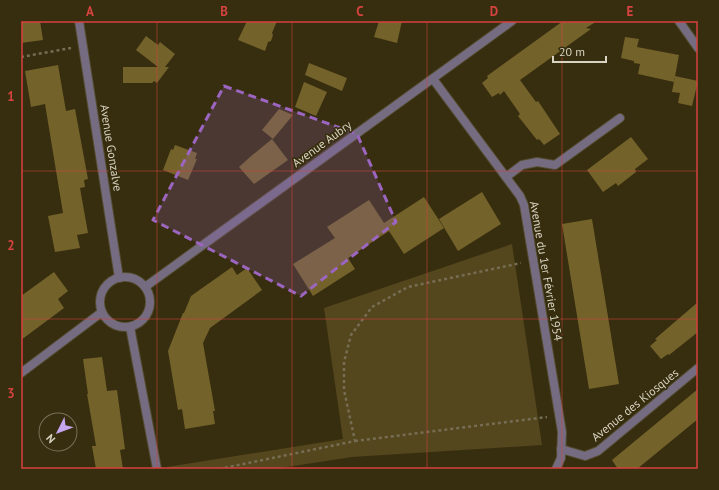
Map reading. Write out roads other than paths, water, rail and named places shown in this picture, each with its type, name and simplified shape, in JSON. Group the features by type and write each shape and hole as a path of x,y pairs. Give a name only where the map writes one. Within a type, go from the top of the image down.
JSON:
{"street":[{"name":"Avenue Gonzalve","path":"79,21 119,278"},
{"name":"Avenue Aubry","path":"145,287 512,21"},
{"path":"679,21 698,48"},
{"name":"Avenue du 1er Février 1954","path":"433,79 520,196 524,205 560,415 562,432 561,458 556,469"},
{"path":"506,177 522,165 537,162 555,165 620,118"},
{"path":"119,278 128,278 137,280 145,287 150,297 150,306 149,312 144,319 138,324 130,327 114,325 107,320 102,312 100,304 101,295 107,285 119,278"},
{"path":"21,373 102,312"},
{"path":"130,327 157,469"},
{"name":"Avenue des Kiosques","path":"561,449 585,456 598,451 698,368"}]}
